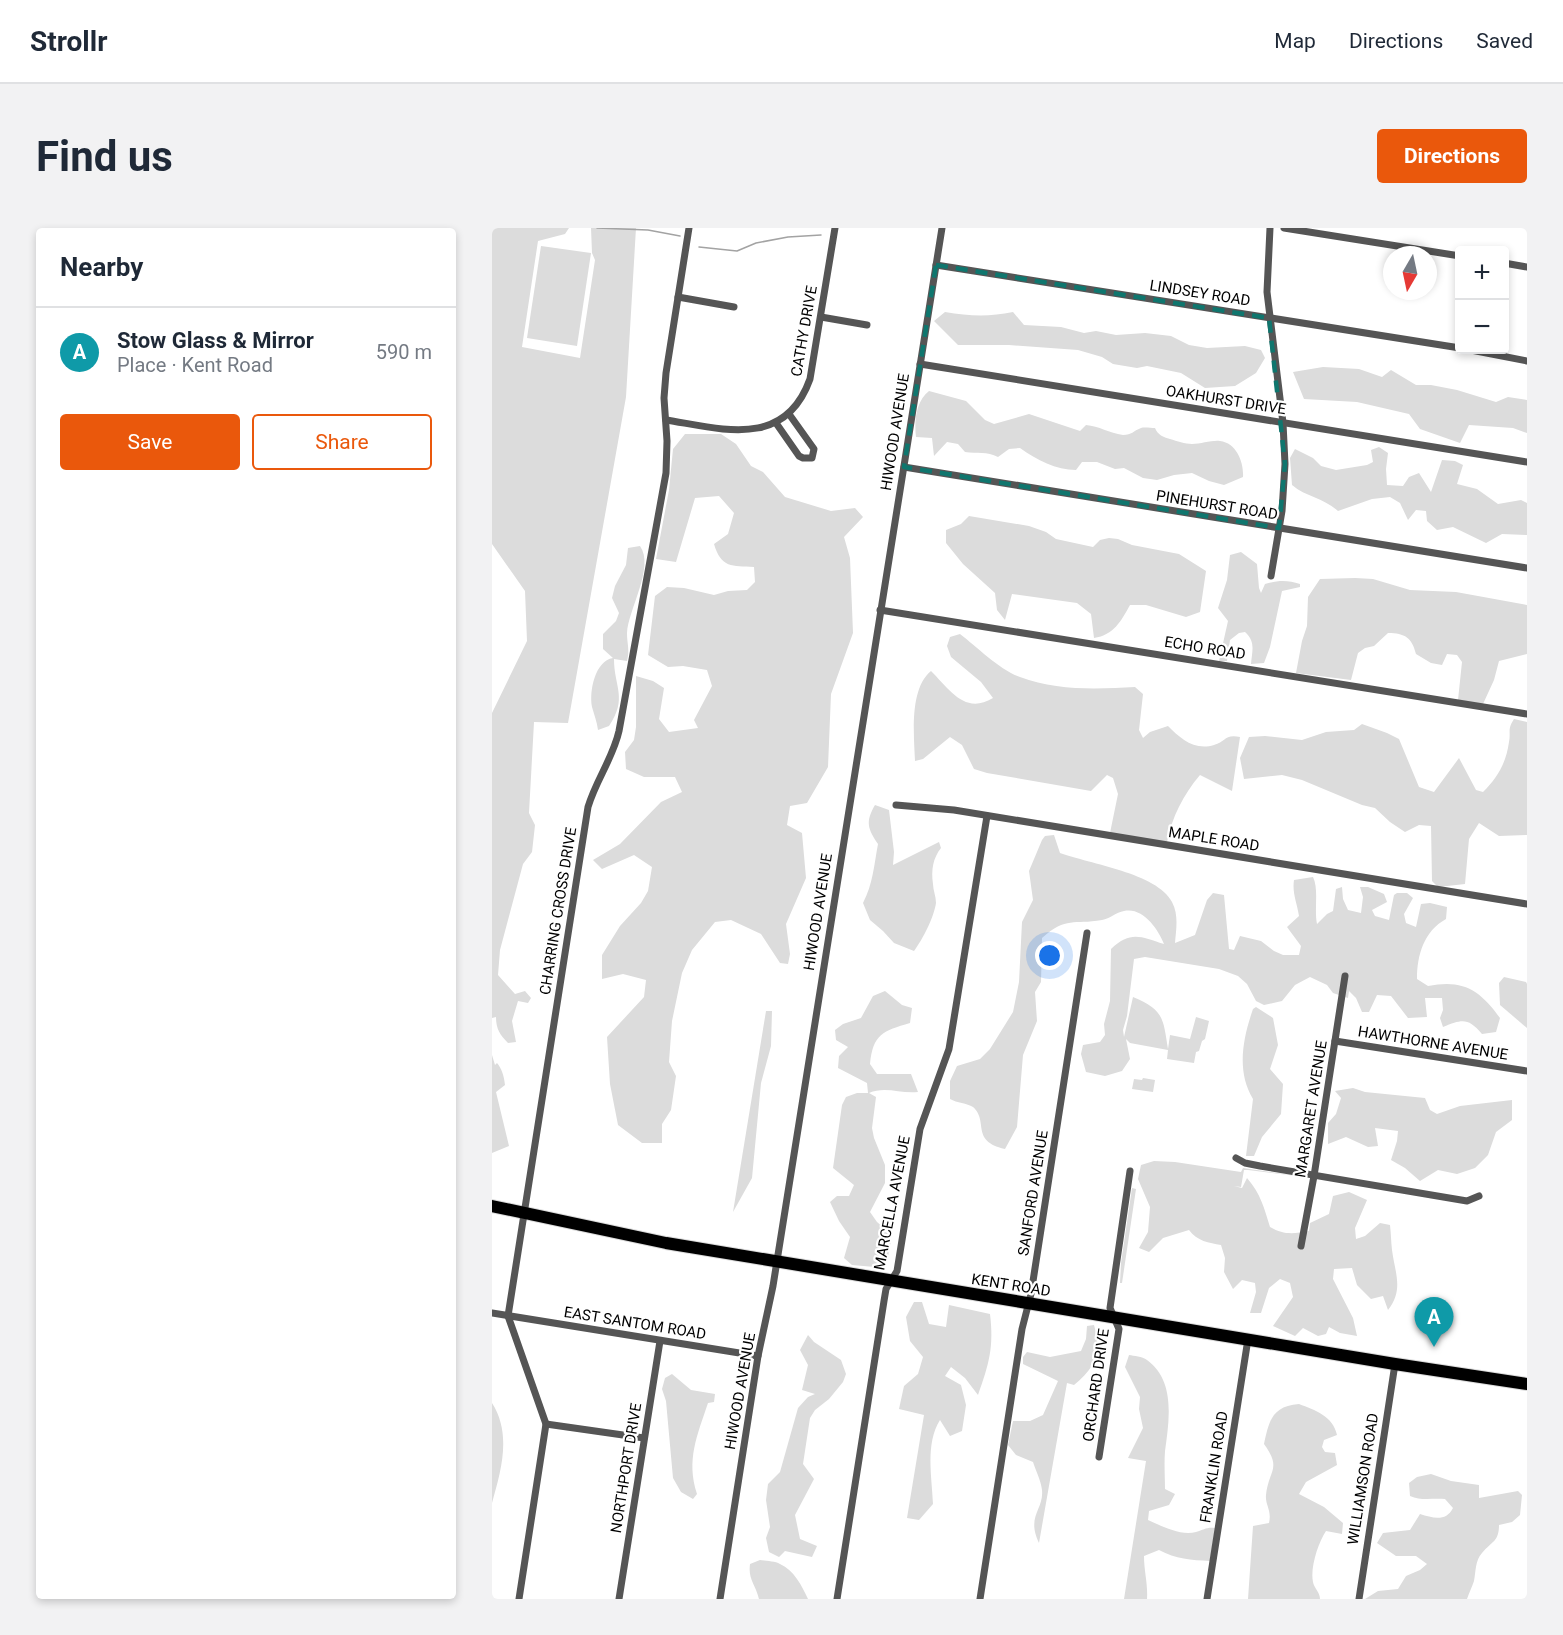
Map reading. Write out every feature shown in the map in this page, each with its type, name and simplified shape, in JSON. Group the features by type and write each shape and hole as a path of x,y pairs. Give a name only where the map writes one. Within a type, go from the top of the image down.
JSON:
{"main road":[{"name":"KENT ROAD","path":"492,1206 661,1243 1527,1384"}],"street":[{"name":"CHARRING CROSS DRIVE","path":"519,1599 546,1424 508,1316 588,807 598,779 612,757 624,709 666,473 664,398 666,373 689,228"},
{"name":"CATHY DRIVE","path":"666,420 738,431 761,428 776,423 789,414 802,398 810,380 835,228"},
{"name":"HIWOOD AVENUE","path":"720,1599 758,1356 777,1262 879,610 942,228"},
{"path":"1270,228 1266,275 1269,318 1283,423 1285,480 1271,576"},
{"path":"1284,228 1455,255"},
{"path":"1509,264 1527,267"},
{"name":"LINDSEY ROAD","path":"936,265 1455,347"},
{"path":"678,297 734,307"},
{"path":"821,317 867,325"},
{"path":"1505,354 1527,361"},
{"name":"OAKHURST DRIVE","path":"920,364 1527,462"},
{"path":"776,423 799,456 812,458 814,449 789,414"},
{"name":"PINEHURST ROAD","path":"904,468 1527,568"},
{"name":"ECHO ROAD","path":"879,610 1527,714"},
{"name":"MAPLE ROAD","path":"896,805 987,816 1527,904"},
{"name":"MARCELLA AVENUE","path":"837,1599 886,1289 897,1271 920,1129 949,1048 987,816"},
{"name":"SANFORD AVENUE","path":"980,1599 1087,933"},
{"name":"MARGARET AVENUE","path":"1301,1246 1345,976"},
{"name":"HAWTHORNE AVENUE","path":"1335,1041 1527,1071"},
{"path":"1236,1158 1245,1163 1314,1176 1467,1201 1479,1196"},
{"name":"ORCHARD DRIVE","path":"1100,1457 1119,1329 1110,1308 1130,1171"},
{"name":"EAST SANTOM ROAD","path":"492,1313 758,1356"},
{"name":"FRANKLIN ROAD","path":"1207,1599 1248,1339"},
{"name":"NORTHPORT DRIVE","path":"619,1599 660,1341"},
{"name":"WILLIAMSON ROAD","path":"1359,1599 1395,1364"},
{"path":"546,1424 644,1438"}],"highlighted area":[{"path":"936,265 1269,318 1285,464 1279,528 904,467"}],"shaded area":[{"path":"492,228 569,228 565,234 538,241 522,347 580,358 595,260 592,253 591,228 636,228 626,397 568,723 534,722 529,813 535,825 532,852 523,864 500,950 498,975 515,994 525,991 531,998 528,1003 518,1001 512,1021 516,1042 508,1043 499,1032 496,1017 492,1018 492,713 527,641 525,591 492,544"},
{"path":"541,246 591,253 577,346 527,338"},
{"path":"945,312 996,315 1013,312 1024,325 1061,327 1084,333 1096,331 1116,335 1145,333 1171,336 1189,345 1207,348 1245,346 1261,350 1265,358 1256,373 1235,386 1205,388 1181,373 1147,366 1137,368 1113,364 1102,357 1078,350 1009,345 958,345 934,321"},
{"path":"1323,367 1359,369 1382,377 1391,370 1416,385 1431,385 1457,390 1496,402 1508,397 1527,400 1527,433 1513,428 1469,425 1460,443 1420,429 1409,414 1357,402 1304,399 1293,372"},
{"path":"929,391 966,401 985,420 994,424 1029,414 1080,431 1086,425 1123,435 1131,434 1142,428 1155,428 1163,436 1184,443 1217,441 1226,443 1238,454 1243,477 1224,485 1192,473 1157,480 1143,478 1124,468 1115,469 1097,462 1082,462 1076,470 1069,470 1047,464 1020,448 1009,449 998,457 986,453 965,452 958,444 947,442 934,456 932,438 916,437 915,431 921,400"},
{"path":"685,434 721,434 736,444 751,466 763,472 785,497 831,511 855,508 863,517 844,537 850,558 853,633 831,694 828,767 807,803 790,806 787,825 802,833 806,878 786,924 790,954 788,964 780,963 761,934 731,920 715,922 692,950 682,973 672,1021 669,1062 676,1076 671,1110 662,1124 662,1143 642,1143 618,1125 610,1084 607,1037 644,997 646,980 623,974 602,979 602,955 620,926 641,903 648,891 652,867 634,855 602,869 593,860 620,844 661,802 682,792 675,777 644,777 626,769 625,752 634,740 636,727 636,676 653,681 664,688 659,719 669,732 698,728 694,720 712,686 707,670 683,666 668,667 648,655 655,596 667,587 684,588 714,595 728,591 747,590 755,582 754,567 728,564 720,558 717,552 714,544 728,534 734,513 719,496 695,498 676,562 656,559 669,490 673,449"},
{"path":"1379,447 1388,453 1387,485 1403,486 1409,477 1419,473 1431,492 1442,460 1455,461 1463,465 1457,484 1477,489 1498,504 1521,500 1527,503 1527,535 1502,534 1486,543 1453,527 1437,530 1427,521 1426,511 1416,510 1408,520 1400,503 1390,497 1372,499 1338,511 1292,485 1290,458 1295,449 1313,458 1321,466 1336,470 1373,462 1371,450"},
{"path":"969,516 1029,526 1046,532 1056,539 1093,547 1100,540 1109,538 1179,554 1206,571 1200,612 1186,617 1146,605 1130,605 1120,622 1112,630 1094,638 1091,614 1077,603 1012,594 1005,620 997,610 995,593 963,564 946,543 946,530 961,524"},
{"path":"640,546 644,555 643,577 628,624 627,661 614,659 619,692 618,708 609,726 598,730 591,693 598,671 607,660 613,658 603,649 603,634 616,621 619,613 612,598 615,586 626,565 628,548"},
{"path":"1241,552 1257,564 1261,593 1265,584 1283,581 1300,584 1300,587 1282,591 1270,647 1264,663 1251,664 1252,643 1245,632 1239,633 1230,640 1227,661 1219,661 1228,621 1218,608 1227,580 1230,555"},
{"path":"1320,579 1373,579 1410,590 1456,592 1527,605 1527,654 1499,661 1494,680 1483,704 1458,700 1462,662 1457,655 1447,654 1442,665 1431,663 1416,654 1410,640 1399,634 1388,633 1374,646 1358,653 1351,680 1296,673 1307,626 1308,597"},
{"path":"960,634 1012,674 1034,682 1077,688 1135,687 1143,694 1139,730 1143,738 1150,732 1168,726 1183,739 1200,746 1218,744 1228,737 1240,737 1232,791 1200,775 1188,790 1179,807 1167,842 1110,833 1118,794 1113,778 1107,775 1091,791 987,773 974,769 962,745 950,737 923,759 915,761 916,701 924,679 931,671 966,702 974,704 993,698 981,682 951,657 947,646 950,637"},
{"path":"1514,719 1527,722 1527,835 1499,836 1479,823 1469,839 1465,884 1438,887 1432,881 1431,826 1419,825 1405,832 1375,808 1362,805 1302,780 1282,775 1244,779 1240,758 1249,737 1265,736 1302,740 1326,732 1354,730 1362,724 1399,739 1419,787 1434,792 1459,758 1476,790 1483,792 1493,781 1503,763"},
{"path":"875,805 889,810 894,852 893,865 939,842 941,848 934,860 933,869 935,909 928,928 914,951 894,943 870,920 863,903 871,882 878,844 869,825"},
{"path":"1054,835 1060,853 1138,877 1164,892 1176,912 1175,943 1195,935 1207,900 1213,893 1224,895 1229,949 1234,950 1240,936 1261,941 1283,955 1299,955 1301,946 1287,927 1299,916 1294,894 1294,880 1313,877 1316,887 1317,924 1333,911 1336,889 1342,887 1343,899 1348,910 1361,913 1363,897 1360,887 1368,887 1384,894 1387,902 1372,910 1375,916 1389,920 1394,895 1407,893 1413,898 1404,914 1406,923 1416,927 1421,904 1430,903 1447,907 1446,919 1432,930 1423,944 1418,961 1417,979 1428,986 1451,984 1470,989 1478,994 1500,1018 1496,1032 1482,1034 1473,1025 1460,1021 1443,1027 1440,1018 1443,1010 1442,998 1425,998 1427,1017 1408,1018 1391,996 1377,995 1369,1012 1362,1012 1356,998 1349,991 1348,998 1333,993 1327,985 1310,977 1295,985 1282,1001 1264,1005 1256,1001 1247,984 1238,976 1219,969 1145,957 1134,959 1127,1016 1123,1030 1124,1037 1133,997 1151,1006 1160,1016 1168,1049 1170,1035 1190,1039 1196,1017 1209,1021 1205,1039 1199,1051 1196,1052 1194,1063 1167,1059 1168,1050 1130,1043 1126,1039 1130,1059 1122,1071 1105,1076 1086,1072 1081,1054 1083,1045 1100,1042 1105,1035 1104,1024 1110,1001 1111,949 1130,937 1142,937 1164,944 1149,920 1137,912 1121,912 1102,920 1064,924 1042,938 1041,982 1035,992 1037,1021 1023,1055 1017,1127 1005,1149 994,1145 984,1136 978,1112 973,1107 950,1099 950,1081 957,1066 980,1059 990,1049 1013,1012 1019,982 1022,922 1033,900 1029,871 1042,840 1045,836"},
{"path":"1504,977 1527,984 1527,1028 1500,1005 1499,983"},
{"path":"885,991 902,1005 912,1008 910,1023 881,1035 874,1046 870,1064 877,1074 911,1074 918,1092 881,1090 869,1093 876,1097 872,1128 885,1165 885,1183 870,1212 877,1222 892,1235 886,1268 852,1265 844,1258 850,1237 830,1202 837,1196 849,1196 854,1185 833,1168 842,1105 846,1097 857,1093 868,1093 867,1083 838,1068 839,1056 848,1047 836,1040 835,1030 843,1024 861,1018 873,996"},
{"path":"1256,1007 1273,1018 1278,1045 1270,1069 1283,1084 1281,1114 1262,1137 1254,1156 1246,1156 1253,1099 1244,1077 1243,1054 1249,1020"},
{"path":"766,1011 772,1011 771,1046 761,1083 752,1178 733,1212"},
{"path":"492,1055 504,1079 505,1085 496,1092 509,1146 492,1153"},
{"path":"1143,1078 1155,1080 1153,1092 1132,1089 1134,1079 1142,1080"},
{"path":"1353,1088 1365,1092 1425,1098 1430,1110 1437,1114 1460,1106 1512,1100 1512,1120 1496,1132 1488,1155 1475,1168 1457,1174 1438,1170 1420,1181 1391,1160 1398,1131 1375,1128 1378,1146 1368,1147 1346,1137 1328,1144 1328,1123 1336,1114 1341,1098 1335,1091"},
{"path":"1154,1161 1241,1172 1243,1168 1305,1177 1244,1170 1241,1187 1234,1186 1242,1188 1247,1178 1259,1196 1270,1227 1284,1233 1309,1231 1310,1223 1329,1214 1333,1196 1349,1192 1367,1200 1355,1228 1356,1239 1365,1236 1380,1223 1390,1225 1397,1281 1393,1303 1388,1310 1383,1296 1371,1299 1357,1285 1352,1268 1334,1269 1333,1279 1353,1318 1357,1336 1340,1333 1329,1327 1326,1334 1318,1336 1303,1328 1295,1336 1273,1326 1293,1297 1290,1283 1280,1279 1269,1288 1261,1313 1250,1313 1256,1292 1255,1283 1242,1280 1233,1289 1224,1272 1225,1258 1221,1245 1199,1239 1189,1230 1163,1238 1149,1252 1139,1248 1148,1232 1150,1207 1138,1179 1141,1165"},
{"path":"1132,1188 1136,1189 1122,1283 1120,1283 1121,1263"},
{"path":"914,1302 922,1302 929,1324 946,1327 949,1305 990,1314 991,1336 988,1364 978,1395 965,1378 951,1367 945,1376 961,1385 966,1405 962,1431 950,1436 940,1420 935,1429 931,1450 933,1504 919,1520 907,1518 924,1415 899,1409 904,1386 918,1374 923,1357 910,1341 906,1317"},
{"path":"1094,1325 1097,1344 1095,1359 1088,1372 1074,1385 1067,1383 1039,1543 1034,1526 1042,1497 1040,1480 1033,1462 1016,1455 1008,1445 1013,1421 1030,1421 1043,1415 1058,1381 1023,1364 1023,1357 1027,1352 1050,1357 1081,1351 1086,1339 1087,1326"},
{"path":"808,1335 814,1342 841,1360 846,1374 843,1382 810,1418 803,1464 814,1479 795,1515 800,1539 817,1546 812,1557 785,1551 779,1557 769,1552 766,1538 770,1527 766,1500 768,1484 780,1472 798,1408 808,1397 815,1394 802,1390 808,1365 800,1350"},
{"path":"1129,1355 1145,1359 1156,1369 1163,1379 1168,1402 1165,1489 1175,1494 1169,1505 1149,1511 1148,1520 1184,1533 1215,1528 1210,1561 1184,1558 1159,1550 1144,1556 1147,1599 1124,1599 1146,1461 1128,1458 1143,1428 1139,1409 1140,1397 1125,1367"},
{"path":"672,1374 691,1390 715,1394 714,1402 708,1403 694,1448 693,1470 697,1494 693,1499 681,1492 673,1478 666,1401 662,1389 665,1378"},
{"path":"492,1403 502,1427 503,1453 492,1503"},
{"path":"1299,1404 1322,1415 1332,1423 1337,1435 1324,1440 1322,1447 1325,1452 1335,1453 1337,1465 1306,1482 1299,1494 1324,1507 1343,1523 1342,1534 1326,1531 1318,1549 1312,1576 1320,1599 1248,1599 1253,1526 1269,1523 1270,1518 1266,1495 1273,1464 1264,1444 1266,1436 1270,1422 1277,1411"},
{"path":"1431,1474 1451,1481 1479,1485 1479,1498 1518,1491 1522,1495 1520,1515 1512,1522 1499,1525 1496,1538 1478,1559 1474,1581 1467,1599 1365,1599 1378,1591 1398,1589 1406,1576 1427,1564 1416,1556 1396,1556 1377,1543 1383,1533 1410,1530 1420,1514 1439,1518 1450,1512 1453,1508 1445,1499 1422,1499 1410,1496 1409,1483 1417,1477"},
{"path":"760,1560 778,1563 789,1570 808,1599 759,1599 751,1578 750,1564"}],"waterway":[{"path":"597,228 648,230 680,236"},
{"path":"699,247 737,251 756,243 788,237 821,235"}],"place":[{"name":"Stow Glass & Mirror","path":"1434,1347"}]}
